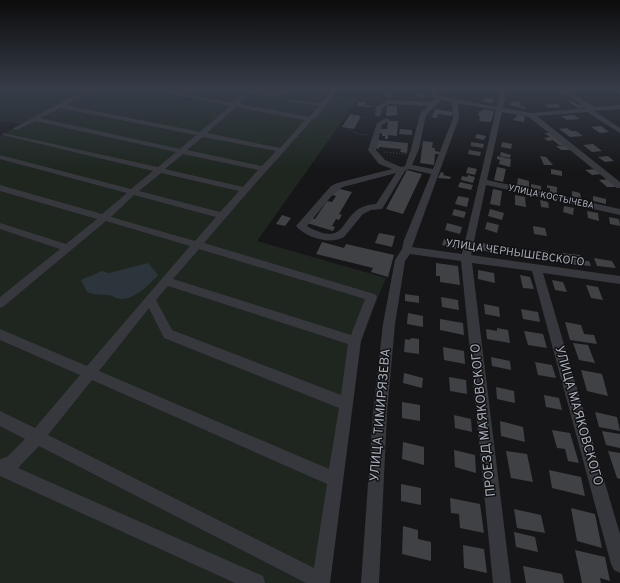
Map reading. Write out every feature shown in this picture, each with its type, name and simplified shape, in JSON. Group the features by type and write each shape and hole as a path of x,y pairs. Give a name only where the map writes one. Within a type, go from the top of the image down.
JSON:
{"street":[{"path":"3,135 40,116"},
{"path":"111,116 281,150"},
{"path":"0,303 104,218 221,116"},
{"path":"295,116 310,119"},
{"path":"0,468 11,464 37,437 150,299 244,190 310,119 315,116"},
{"path":"405,168 340,185 334,188 315,212 301,226 308,232 335,238 341,236 351,220 363,209 379,207 405,168 413,155 422,116"},
{"name":"УЛИЦА ТИМИРЯЗЕВА","path":"370,583 380,413 389,324 400,260 407,250 409,240 436,172 456,116"},
{"path":"466,257 499,116"},
{"path":"533,116 620,186"},
{"path":"600,116 620,131"},
{"path":"34,119 263,169"},
{"path":"387,120 379,124 372,150 382,162 392,167 436,172"},
{"path":"0,127 15,129"},
{"path":"3,135 244,190"},
{"path":"0,157 223,216"},
{"name":"УЛИЦА КОСТЫЧЕВА","path":"483,182 620,212"},
{"path":"0,188 371,297 355,341 321,582 0,418"},
{"path":"0,226 68,248"},
{"name":"УЛИЦА ЧЕРНЫШЕВСКОГО","path":"407,250 466,257 620,280"},
{"name":"ПРОЕЗД МАЯКОВСКОГО","path":"466,257 502,583"},
{"name":"УЛИЦА МАЯКОВСКОГО","path":"536,268 620,564"},
{"path":"166,281 355,341"},
{"path":"150,299 168,334 345,404"},
{"path":"0,334 335,480"},
{"path":"0,468 256,583"}],"path":[{"path":"349,130 358,134 376,136"},
{"path":"374,152 413,155"}],"shaded area":[{"path":"0,116 346,116 257,241 386,278 359,344 330,583 0,583 0,136 22,124 0,121"},
{"path":"148,263 158,275 141,291 131,297 120,299 109,295 87,292 81,280 102,271 109,273"}],"building":[{"path":"349,116 361,116 354,129 342,127"},
{"path":"480,116 493,116 491,122 479,121"},
{"path":"517,116 525,117 524,122 513,120"},
{"path":"561,116 576,116 580,119 567,120"},
{"path":"388,121 398,121 397,136 388,135 388,139 385,139 385,136 382,136 382,133 380,133 380,129 387,129"},
{"path":"601,126 609,132 600,133 591,127"},
{"path":"567,128 571,131 576,131 583,136 570,137 559,129"},
{"path":"400,129 412,130 412,135 399,134"},
{"path":"544,133 550,133 565,145 559,145 553,140 548,141 544,138 550,137"},
{"path":"477,134 486,136 484,140 475,138"},
{"path":"377,140 408,143 407,153 400,152 401,149 375,148"},
{"path":"423,141 433,142 432,148 435,148 435,151 440,152 440,154 435,154 434,165 420,163"},
{"path":"471,142 484,144 483,148 471,146"},
{"path":"502,142 512,144 511,149 501,147"},
{"path":"593,144 602,151 592,152 583,145"},
{"path":"566,145 571,150 561,150 556,146"},
{"path":"469,150 481,152 480,156 468,154"},
{"path":"501,152 511,155 510,158 500,156"},
{"path":"497,156 511,159 510,167 499,164 500,160 497,159"},
{"path":"540,156 546,157 553,165 544,165"},
{"path":"608,156 614,161 605,162 598,157"},
{"path":"468,167 477,169 475,175 466,173"},
{"path":"497,167 506,169 503,182 494,180"},
{"path":"551,169 562,171 562,176 551,174"},
{"path":"595,169 602,174 592,175 585,170"},
{"path":"407,170 422,174 403,214 386,209"},
{"path":"441,172 444,173 443,175 451,177 450,179 438,178"},
{"path":"468,175 475,177 473,183 461,180 462,176 467,177"},
{"path":"518,178 529,181 529,187 517,185"},
{"path":"610,179 618,187 607,187 599,180"},
{"path":"460,182 473,185 471,190 458,187"},
{"path":"531,184 541,186 541,190 531,188"},
{"path":"547,185 557,187 557,194 550,192 550,188 547,188"},
{"path":"336,188 352,192 339,214 342,215 339,220 336,219 332,226 335,227 333,231 307,223 310,218 315,219 327,201 332,202 336,196 332,195"},
{"path":"493,189 502,191 500,206 490,204"},
{"path":"572,191 580,193 581,198 572,197"},
{"path":"515,195 525,197 526,207 515,205"},
{"path":"458,196 469,198 467,207 455,204"},
{"path":"593,196 606,199 606,204 593,201"},
{"path":"540,200 548,202 549,208 541,207"},
{"path":"564,206 574,208 573,215 563,212"},
{"path":"454,209 466,212 464,218 452,215"},
{"path":"490,209 504,213 502,220 488,216"},
{"path":"587,211 598,213 599,221 588,218"},
{"path":"282,215 291,218 285,226 276,224"},
{"path":"609,217 619,219 620,226 610,224"},
{"path":"487,222 499,225 497,233 485,229"},
{"path":"447,223 462,227 460,234 445,230"},
{"path":"533,226 545,228 547,236 534,234"},
{"path":"379,233 395,236 392,247 375,243"},
{"path":"444,239 457,243 456,249 442,245"},
{"path":"322,242 344,248 346,244 394,255 388,277 371,272 373,268 316,254"},
{"path":"483,243 498,247 497,254 482,250"},
{"path":"539,250 548,251 551,260 542,259"},
{"path":"562,253 580,255 583,261 589,261 591,266 566,264"},
{"path":"594,258 612,261 616,268 597,266"},
{"path":"436,263 458,266 460,285 440,282 440,276 436,276"},
{"path":"478,270 494,273 495,283 478,279"},
{"path":"520,275 530,277 534,289 523,288"},
{"path":"552,280 563,282 567,292 555,290"},
{"path":"586,285 598,287 603,300 591,298"},
{"path":"405,294 419,296 419,303 405,301"},
{"path":"441,297 458,300 459,310 442,307"},
{"path":"484,304 499,307 500,317 485,314"},
{"path":"521,309 538,312 540,322 523,319"},
{"path":"408,313 423,316 423,327 407,324"},
{"path":"440,319 463,323 464,335 440,330"},
{"path":"565,322 581,325 584,334 594,335 597,344 570,340"},
{"path":"497,328 508,330 510,343 487,339 486,329 497,331"},
{"path":"524,331 543,334 547,348 528,345"},
{"path":"411,338 419,339 419,354 404,352 405,339 410,340"},
{"path":"573,343 588,345 595,363 579,360"},
{"path":"443,347 464,351 465,364 444,360"},
{"path":"491,357 510,361 511,370 492,366"},
{"path":"535,362 552,365 556,378 538,375"},
{"path":"581,370 602,374 608,396 587,391"},
{"path":"404,373 423,378 422,388 403,383"},
{"path":"449,377 466,380 467,394 450,391"},
{"path":"496,387 514,391 515,403 497,399"},
{"path":"544,395 559,398 562,410 546,407"},
{"path":"402,402 420,405 420,421 402,418"},
{"path":"595,412 617,417 620,431 599,427"},
{"path":"454,415 471,419 472,432 455,428"},
{"path":"500,421 523,427 525,442 501,436"},
{"path":"552,430 570,433 579,463 568,461 565,449 557,448"},
{"path":"602,431 620,434 620,448 606,445"},
{"path":"403,442 424,447 424,465 402,459"},
{"path":"454,450 475,455 476,473 455,467"},
{"path":"506,451 527,454 533,482 511,478"},
{"path":"608,451 620,453 620,479 617,478"},
{"path":"549,470 581,477 585,496 552,488"},
{"path":"401,484 421,488 421,505 401,501"},
{"path":"450,498 480,504 484,533 460,528 459,514 451,513"},
{"path":"571,508 595,514 602,548 577,541"},
{"path":"514,509 541,515 545,533 517,528"},
{"path":"403,526 418,530 418,539 431,542 431,561 402,554"},
{"path":"514,532 535,537 538,552 516,547"},
{"path":"463,545 484,549 487,573 464,568"},
{"path":"575,550 605,557 610,581 600,578 601,583 582,583"},
{"path":"523,566 562,574 564,583 526,583"}]}
